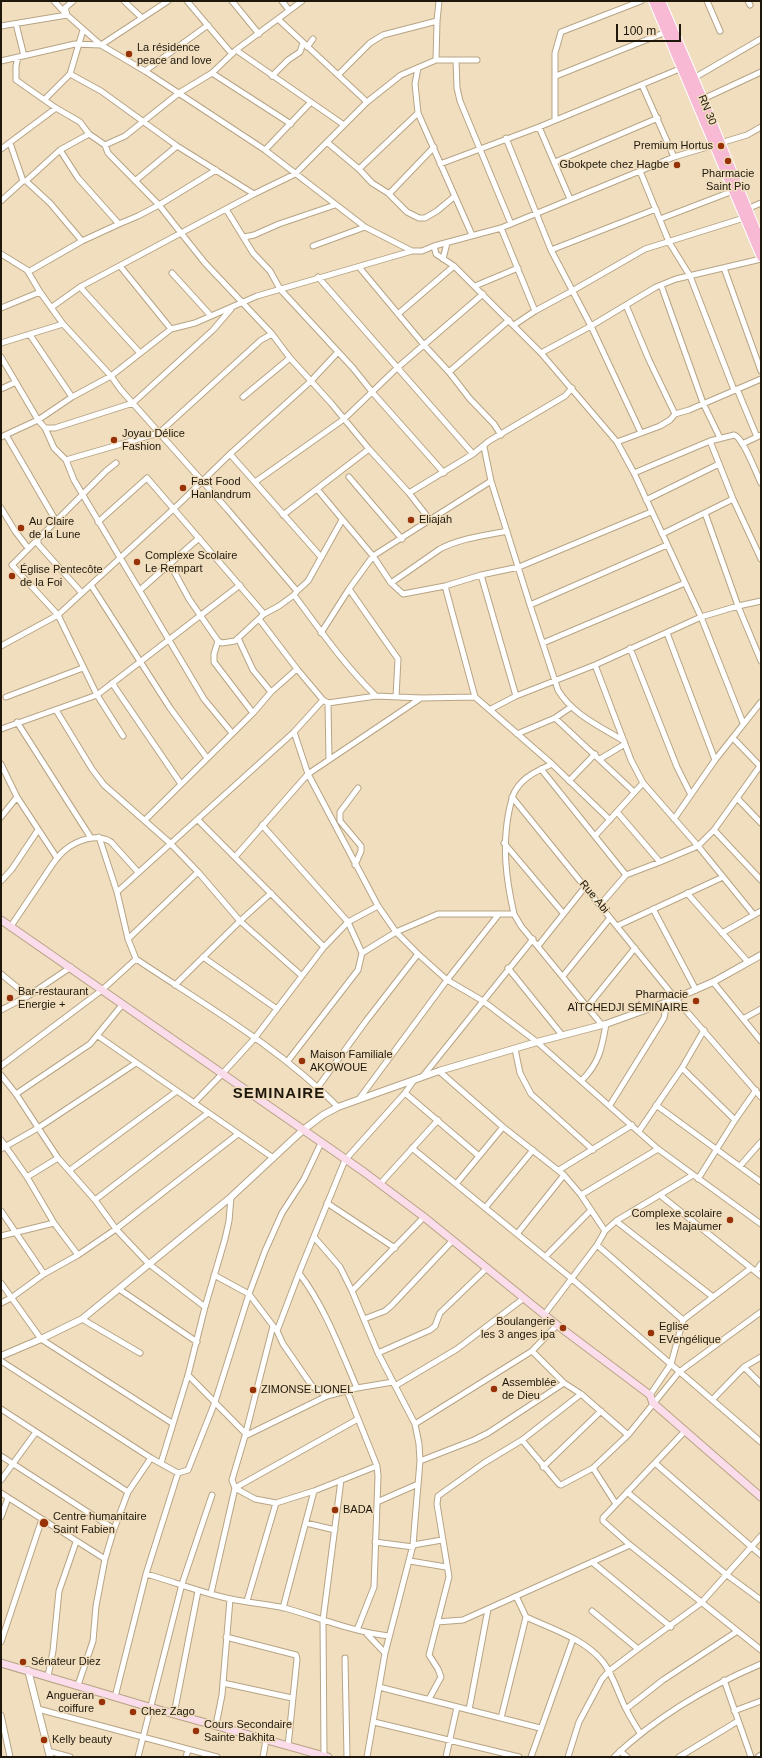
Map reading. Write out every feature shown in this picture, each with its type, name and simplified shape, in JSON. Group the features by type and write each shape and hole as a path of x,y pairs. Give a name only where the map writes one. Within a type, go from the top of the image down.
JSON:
{"main road":[{"name":"RN 30","path":"653,1 761,242"},
{"name":"RN 30","path":"661,1 703,99 733,191 761,258"},
{"path":"1,920 380,1184 424,1217 557,1325 650,1395 653,1403 761,1497"},
{"path":"1,1663 288,1746 305,1754 326,1756"}],"street":[{"path":"54,1 83,30 101,45 145,71 265,150 335,205 365,226 412,251"},
{"path":"67,15 65,8 73,1"},
{"path":"124,1 142,18"},
{"path":"1,61 80,44 101,45 168,1"},
{"path":"187,1 234,52 344,125"},
{"path":"232,1 259,34"},
{"path":"282,1 289,10"},
{"path":"104,145 125,136 179,93 212,73 234,52 302,1"},
{"path":"436,60 439,1"},
{"path":"555,120 555,53 560,32 641,1"},
{"path":"707,1 720,31"},
{"path":"1,26 67,15"},
{"path":"278,19 367,102"},
{"path":"338,75 370,43 383,35 437,21"},
{"path":"16,24 21,57 16,66 16,80 56,108 80,122 89,134 104,145 108,153 159,204 205,263 272,334 290,358 409,493 430,520"},
{"path":"145,71 208,25"},
{"path":"45,99 70,74 83,30"},
{"path":"556,76 666,32"},
{"path":"272,76 288,60 307,47 313,39"},
{"path":"694,78 761,39"},
{"path":"300,52 307,47"},
{"path":"52,307 80,287 254,194 295,174 328,143 367,102 396,78 436,60 477,60"},
{"path":"456,60 457,88 460,101 511,224"},
{"path":"418,68 415,84 418,113 472,235"},
{"path":"440,164 506,138 539,127 682,68"},
{"path":"703,99 761,72"},
{"path":"212,73 291,124"},
{"path":"70,74 101,91 178,146 254,194"},
{"path":"642,85 658,118 674,157"},
{"path":"265,150 311,102"},
{"path":"1,150 56,108"},
{"path":"359,170 418,113"},
{"path":"555,162 658,118"},
{"path":"539,127 570,199"},
{"path":"56,521 4,436 38,420 72,397 111,376 171,329 195,323 248,299 318,277 360,267 412,251 422,251 434,246 501,228 674,157 747,135 761,128"},
{"path":"1,201 60,150 89,134"},
{"path":"506,138 551,250 591,326 641,433"},
{"path":"10,143 25,181 50,203 82,241"},
{"path":"328,143 372,183 390,194 407,212 419,218 437,211 455,196"},
{"path":"134,180 178,146"},
{"path":"390,194 434,147"},
{"path":"60,150 78,178 120,224"},
{"path":"28,272 82,241 138,216 216,170"},
{"path":"640,171 669,242 690,276 736,390 759,436 742,444"},
{"path":"660,219 733,191"},
{"path":"746,209 761,202"},
{"path":"244,237 254,235 280,224 335,205"},
{"path":"551,250 656,209"},
{"path":"226,210 253,253 270,272 280,289 338,352 444,473"},
{"path":"514,325 535,311 640,252 744,218"},
{"path":"314,246 365,226"},
{"path":"501,228 535,311"},
{"path":"443,259 447,243"},
{"path":"434,246 436,254 454,266 541,353 617,442 634,473 701,617 743,723"},
{"path":"1,254 27,270 40,292 63,324 111,376 121,390 201,482 228,510 296,593 321,633 357,677 376,696"},
{"path":"541,353 661,285 676,279 761,258"},
{"path":"120,266 171,329"},
{"path":"398,314 454,266"},
{"path":"360,267 424,345 449,372 470,399 494,424 501,434"},
{"path":"475,286 518,268"},
{"path":"724,268 761,371"},
{"path":"172,273 211,316"},
{"path":"318,277 473,454"},
{"path":"661,285 703,403 720,438"},
{"path":"80,287 140,353"},
{"path":"1,308 40,292"},
{"path":"255,482 344,419 373,393 397,368 483,294"},
{"path":"626,305 649,360 675,414"},
{"path":"45,428 55,428 133,403 213,330 233,307"},
{"path":"449,372 509,320"},
{"path":"1,343 63,324"},
{"path":"66,460 159,433 261,340 272,334"},
{"path":"30,335 72,397"},
{"path":"1,646 58,615 230,454 311,382 338,352"},
{"path":"1,357 38,420 45,428 54,448 66,460 74,480 98,522 204,699 232,733"},
{"path":"244,397 290,358"},
{"path":"617,442 660,426 670,420 675,414 689,410 761,379"},
{"path":"1,389 16,382"},
{"path":"409,493 444,473 484,447 489,441 565,396 572,388"},
{"path":"634,473 710,441 736,435 761,483"},
{"path":"710,441 733,499 761,559"},
{"path":"484,447 492,481 507,531 555,681 564,700 571,707 624,743"},
{"path":"283,515 370,449"},
{"path":"230,454 321,557"},
{"path":"116,463 13,562 13,568 58,615 97,695 123,736"},
{"path":"646,500 719,464"},
{"path":"349,477 402,539"},
{"path":"98,522 147,478 264,614"},
{"path":"321,633 349,589 373,556 492,481"},
{"path":"317,488 373,556 391,582 403,594 445,586 481,575 519,567 651,512"},
{"path":"662,534 733,499"},
{"path":"1,508 15,531 28,548"},
{"path":"705,513 738,606 761,661"},
{"path":"170,564 189,599 218,642 222,643 235,641 264,614 279,606 296,593 308,581 342,520"},
{"path":"391,582 448,544 456,541 507,531"},
{"path":"38,538 38,544 81,592"},
{"path":"140,590 200,538"},
{"path":"530,605 667,545"},
{"path":"481,575 516,696"},
{"path":"543,643 685,583"},
{"path":"91,585 139,662 170,708 207,758"},
{"path":"1,729 17,722 97,695 240,586"},
{"path":"445,586 475,697"},
{"path":"349,589 398,659 396,697"},
{"path":"492,709 516,696 595,665 701,617 761,601"},
{"path":"259,619 297,669 325,701 330,758"},
{"path":"667,633 715,760"},
{"path":"238,638 253,670 271,692"},
{"path":"218,642 214,654 214,662 253,713"},
{"path":"630,648 676,767 691,794"},
{"path":"595,665 634,768 644,783 754,915"},
{"path":"6,697 83,668"},
{"path":"145,820 253,713 271,692 297,669"},
{"path":"112,683 181,784"},
{"path":"117,892 294,732 325,701 376,696 421,698 475,697 492,709 610,820"},
{"path":"235,857 308,774 421,698"},
{"path":"674,819 715,760 743,723 760,704"},
{"path":"517,734 555,718 571,707"},
{"path":"56,710 92,769 104,785 170,843 198,872 240,921 302,976"},
{"path":"555,718 634,792"},
{"path":"17,722 91,838"},
{"path":"294,732 308,774 355,865 378,906 396,932 447,980 483,1001 538,1042 639,1131 658,1150 761,1224"},
{"path":"600,905 626,875 698,846 714,830 761,766 733,738"},
{"path":"600,759 624,743"},
{"path":"569,781 595,754"},
{"path":"552,764 525,778 512,797 504,843 507,881 514,914 538,946 604,1025"},
{"path":"1,765 17,797 57,858"},
{"path":"541,769 626,875"},
{"path":"595,836 618,813 634,792 644,783"},
{"path":"355,865 361,851 361,846 340,821 339,816 340,812 358,788"},
{"path":"1,817 17,797"},
{"name":"Rue Abi","path":"512,797 675,998 761,1097"},
{"path":"738,798 761,823"},
{"path":"618,813 660,862"},
{"path":"198,820 324,947"},
{"path":"262,825 348,922 362,953 358,970 286,1062"},
{"path":"1,881 12,869 38,830"},
{"path":"714,830 761,880"},
{"path":"99,837 117,892 128,939 136,959 286,1062 318,1087 338,1107"},
{"path":"11,926 57,858 69,847 91,838 99,837 111,842 138,872"},
{"path":"504,843 563,913"},
{"path":"128,939 198,872"},
{"path":"617,926 723,877"},
{"path":"538,946 585,887"},
{"path":"175,985 240,921 271,893"},
{"path":"687,894 748,962"},
{"path":"194,1103 223,1074 254,1039 324,947 348,922 378,906"},
{"path":"653,909 696,990"},
{"path":"722,933 761,912"},
{"path":"362,953 396,932 438,914 514,914"},
{"path":"359,1099 447,980 499,914"},
{"path":"563,976 610,918"},
{"path":"423,1076 508,968 533,939"},
{"path":"588,1006 635,948"},
{"path":"318,1087 366,1021 418,954"},
{"path":"1,1356 41,1339 82,1318 231,1197 272,1157 303,1130 323,1115 338,1107 438,1071 562,1035 604,1025 696,990 761,956"},
{"path":"204,957 277,1009"},
{"path":"1,1066 102,990 136,959"},
{"path":"1,1010 28,996 71,968"},
{"path":"508,968 562,1035"},
{"path":"1,974 28,996"},
{"path":"713,982 761,1041"},
{"path":"610,1105 662,1023 667,1002"},
{"path":"16,1094 90,1044 122,1005"},
{"path":"743,1019 761,1009"},
{"path":"581,1081 591,1071 596,1062 604,1025"},
{"path":"639,1131 682,1068 704,1030"},
{"path":"98,1036 272,1157"},
{"path":"515,1049 520,1073 524,1084 531,1094 593,1150"},
{"path":"3,1148 38,1128 136,1063"},
{"path":"682,1068 735,1120"},
{"path":"438,1071 503,1127 559,1170 581,1195 605,1231"},
{"path":"1,1075 16,1094 58,1158 95,1200 116,1229 149,1264 205,1306"},
{"path":"277,1331 345,1160 405,1093 414,1080"},
{"path":"698,1180 735,1120 756,1090"},
{"path":"70,1170 176,1091"},
{"path":"405,1093 479,1156"},
{"path":"656,1105 761,1182"},
{"path":"95,1200 208,1113"},
{"path":"380,1184 438,1120"},
{"path":"559,1170 632,1125"},
{"path":"456,1184 503,1127"},
{"path":"1,1303 11,1298 44,1274 78,1255 116,1229 238,1134"},
{"path":"1,1140 3,1148 27,1177 54,1223 78,1255"},
{"path":"740,1166 761,1142"},
{"path":"1,1361 151,1458 178,1473 187,1471 215,1402 249,1294 265,1251 282,1213 304,1179 321,1143"},
{"path":"412,1148 571,1278 761,1442"},
{"path":"485,1208 533,1150"},
{"path":"581,1195 658,1150"},
{"path":"27,1177 58,1158"},
{"path":"517,1234 564,1175"},
{"path":"544,1314 597,1245 605,1231 616,1221 693,1175"},
{"path":"660,1195 761,1276"},
{"path":"160,1463 188,1375 205,1306 229,1221 231,1197"},
{"path":"327,1203 395,1248"},
{"path":"545,1257 591,1210"},
{"path":"1,1211 44,1274"},
{"path":"352,1291 424,1217"},
{"path":"616,1221 713,1298"},
{"path":"1,1236 54,1223"},
{"path":"314,1237 340,1267 352,1291 378,1353 415,1424 419,1444 420,1460 413,1546 388,1636 368,1757"},
{"path":"364,1319 385,1312 453,1240"},
{"path":"597,1245 683,1320"},
{"path":"650,1395 671,1364 683,1320 761,1264"},
{"path":"378,1353 430,1330 434,1326 440,1313 487,1268"},
{"path":"299,1273 312,1291 326,1318 357,1388"},
{"path":"214,1275 249,1294 277,1331 283,1344 312,1386 327,1396"},
{"path":"1,1283 41,1339 172,1423"},
{"path":"119,1289 196,1342"},
{"path":"245,1435 327,1396 347,1392 357,1388 394,1384 457,1349 524,1298"},
{"path":"522,1440 543,1467 560,1485 593,1468 628,1434 679,1372 761,1312"},
{"path":"82,1318 140,1353"},
{"path":"415,1424 532,1351 557,1325"},
{"path":"273,1326 232,1480 236,1488 256,1499 276,1503 314,1491 377,1466"},
{"path":"532,1351 564,1383 581,1394 628,1434"},
{"path":"712,1400 744,1367 761,1357"},
{"path":"744,1367 761,1384"},
{"path":"188,1375 245,1435"},
{"path":"420,1460 474,1440 488,1433 564,1383"},
{"path":"347,1392 377,1466 378,1476 374,1587 357,1630"},
{"path":"429,1700 441,1677 429,1655 449,1577 446,1567 437,1504 438,1496 484,1463 522,1440 581,1394"},
{"path":"1,1409 128,1492"},
{"path":"543,1467 601,1411"},
{"path":"211,1593 236,1488 358,1419"},
{"path":"685,1431 603,1518 603,1521 736,1632 761,1650"},
{"path":"1,1480 36,1432"},
{"path":"1,1456 114,1529"},
{"path":"78,1685 93,1641 96,1606 105,1559 114,1529 128,1492 151,1458"},
{"path":"655,1463 761,1555"},
{"path":"593,1468 616,1504"},
{"path":"115,1697 146,1574 178,1473"},
{"path":"326,1756 323,1620 341,1480"},
{"path":"377,1502 418,1484"},
{"path":"283,1608 314,1491"},
{"path":"627,1492 727,1575 761,1600"},
{"path":"1,1493 105,1559"},
{"path":"138,1757 149,1707 182,1584 212,1495"},
{"path":"1,1517 8,1498"},
{"path":"247,1601 276,1503"},
{"path":"1,1642 42,1519"},
{"path":"306,1523 335,1530"},
{"path":"568,1757 579,1722 587,1705 596,1688 609,1671 701,1603 761,1536"},
{"path":"375,1542 413,1546 442,1540"},
{"path":"48,1676 53,1651 59,1591 76,1542"},
{"path":"437,1622 459,1622 630,1545"},
{"path":"410,1561 446,1567"},
{"path":"592,1562 671,1626"},
{"path":"146,1574 182,1584 198,1591 211,1593 230,1599 283,1608 367,1634 388,1636"},
{"path":"174,1714 198,1591"},
{"path":"501,1718 526,1617 516,1596"},
{"path":"216,1725 222,1695 230,1599"},
{"path":"469,1710 488,1609"},
{"path":"592,1611 638,1649"},
{"path":"526,1617 589,1648 603,1662 609,1671 626,1709 640,1733"},
{"path":"1,1621 7,1623"},
{"path":"626,1709 668,1676 736,1632"},
{"path":"367,1634 385,1653"},
{"path":"226,1637 295,1654 297,1659 288,1746"},
{"path":"531,1757 540,1728 573,1639"},
{"path":"345,1658 347,1757"},
{"path":"614,1757 640,1733 682,1705 724,1680 761,1664"},
{"path":"28,1670 49,1754 70,1757"},
{"path":"724,1680 751,1757"},
{"path":"223,1683 292,1698"},
{"path":"379,1687 540,1728"},
{"path":"734,1711 761,1701"},
{"path":"446,1757 457,1707"},
{"path":"38,1709 217,1757"},
{"path":"1,1714 10,1757"},
{"path":"679,1757 738,1721"},
{"path":"374,1722 519,1757"},
{"path":"263,1757 266,1740"},
{"path":"186,1757 188,1750"},
{"path":"620,1751 627,1757"}],"place":[{"name":"La résidence peace and love","path":"129,54"},
{"name":"Premium Hortus","path":"721,146"},
{"name":"Pharmacie Saint Pio","path":"728,161"},
{"name":"Gbokpete chez Hagbe","path":"677,165"},
{"name":"Joyau Délice Fashion","path":"114,440"},
{"name":"Fast Food Hanlandrum","path":"183,488"},
{"name":"Eliajah","path":"411,520"},
{"name":"Au Claire de la Lune","path":"21,528"},
{"name":"Complexe Scolaire Le Rempart","path":"137,562"},
{"name":"Église Pentecôte de la Foi","path":"12,576"},
{"name":"Bar-restaurant Energie +","path":"10,998"},
{"name":"Pharmacie AÏTCHEDJI SÉMINAIRE","path":"696,1001"},
{"name":"Maison Familiale AKOWOUE","path":"302,1061"},
{"name":"Complexe scolaire les Majaumer","path":"730,1220"},
{"name":"Boulangerie les 3 anges ipa","path":"563,1328"},
{"name":"Eglise EVengélique","path":"651,1333"},
{"name":"Assemblée de Dieu","path":"494,1389"},
{"name":"ZIMONSE LIONEL","path":"253,1390"},
{"name":"BADA","path":"335,1510"},
{"name":"Centre humanitaire Saint Fabien","path":"44,1523"},
{"name":"Sénateur Diez","path":"23,1662"},
{"name":"Angueran coiffure","path":"102,1702"},
{"name":"Chez Zago","path":"133,1712"},
{"name":"Cours Secondaire Sainte Bakhita","path":"196,1731"},
{"name":"Kelly beauty","path":"44,1740"}],"district":[{"name":"SEMINAIRE","path":"279,1094"}]}
